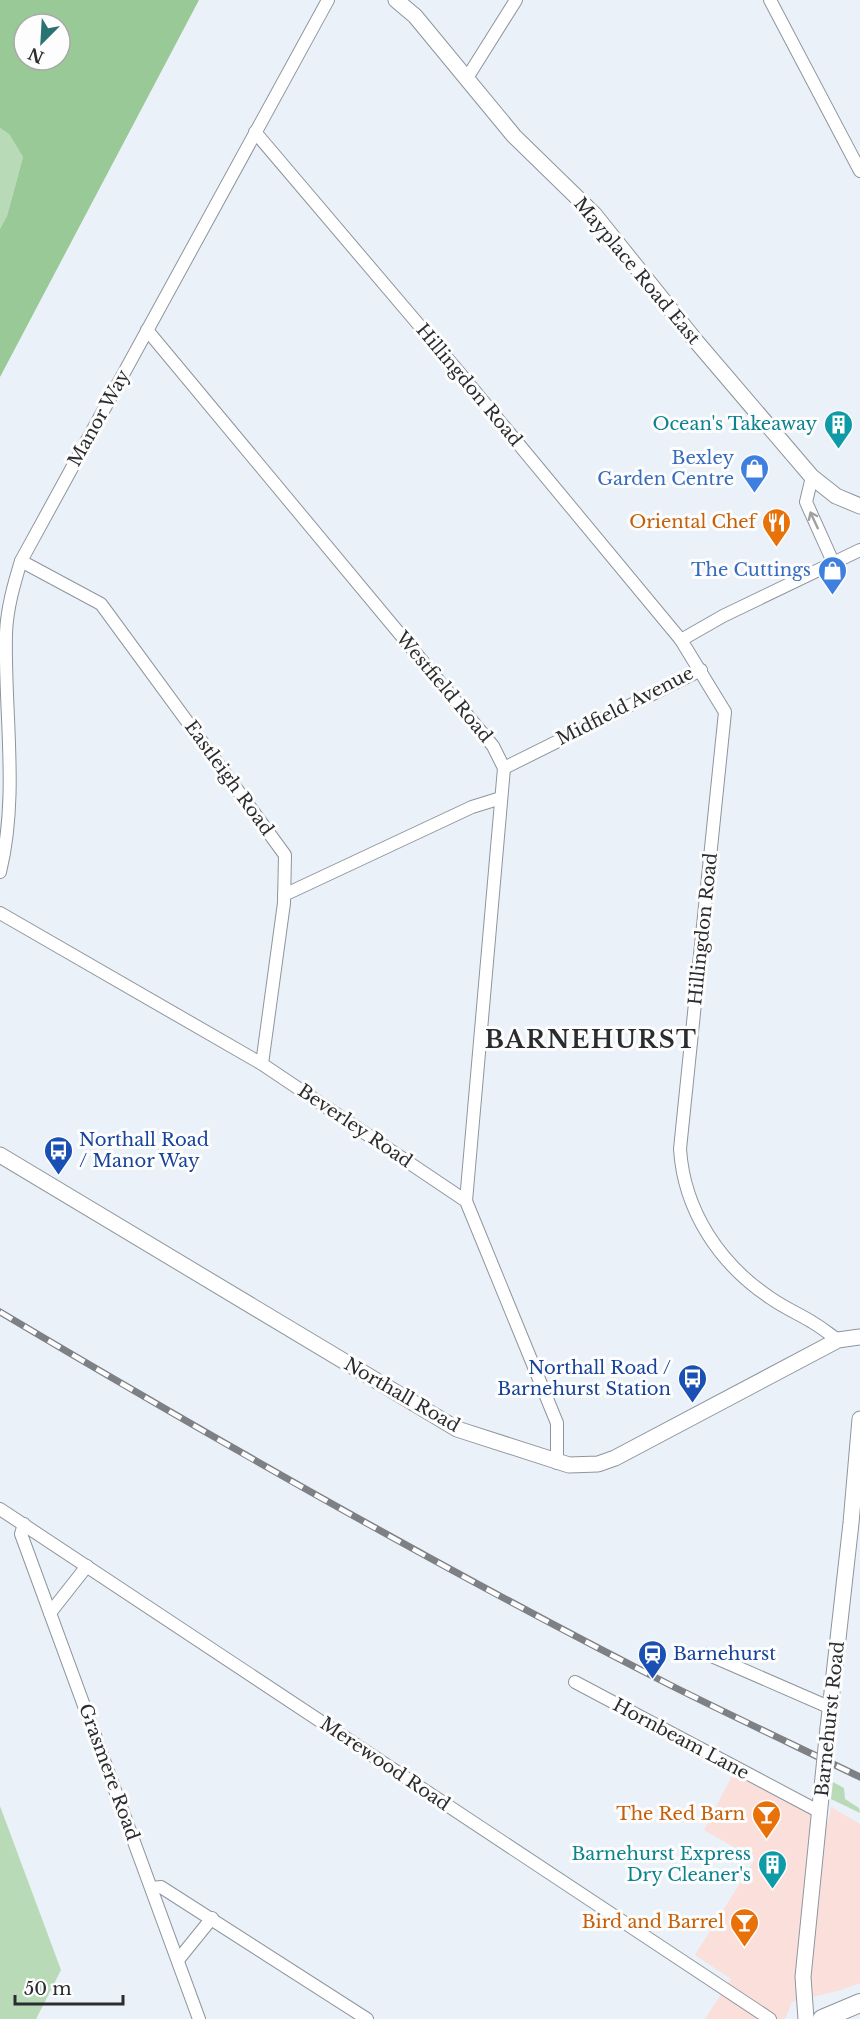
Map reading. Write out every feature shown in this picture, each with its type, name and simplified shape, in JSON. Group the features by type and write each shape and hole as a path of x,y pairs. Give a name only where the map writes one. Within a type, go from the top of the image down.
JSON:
{"main road":[{"path":"822,2019 860,2003"}],"street":[{"name":"Manor Way","path":"0,872 5,852 9,810 6,631 12,592 21,561 328,0"},
{"name":"Mayplace Road East","path":"396,0 416,16 514,135 594,214 702,349 812,477 836,496 860,506"},
{"path":"467,78 516,0"},
{"path":"770,0 860,171"},
{"name":"Hillingdon Road","path":"255,132 681,640"},
{"name":"Westfield Road","path":"147,330 493,746 504,768"},
{"path":"812,477 806,502 833,562"},
{"name":"Midfield Avenue","path":"504,768 701,670 681,640 723,616 860,550"},
{"name":"Eastleigh Road","path":"21,561 101,604 285,855 284,895 262,1064"},
{"name":"Hillingdon Road","path":"701,670 725,712 680,1149 681,1170 690,1199 710,1239 736,1272 772,1300 813,1322 838,1340"},
{"path":"504,768 466,1201 557,1423 557,1463"},
{"path":"284,895 472,807 501,798"},
{"name":"Beverley Road","path":"0,913 262,1064 466,1201"},
{"name":"Northall Road","path":"0,1155 457,1429 557,1463 580,1466 598,1464 615,1458 838,1340 860,1337"},
{"name":"Barnehurst Road","path":"806,2019 803,1977 828,1728 856,1524 860,1419"},
{"name":"Merewood Road","path":"0,1509 770,2019"},
{"name":"Grasmere Road","path":"24,1524 21,1534 199,2019"},
{"path":"50,1613 87,1566"},
{"path":"707,1654 831,1708"},
{"name":"Hornbeam Lane","path":"575,1682 820,1805"},
{"path":"152,1888 161,1887 212,1918 367,2019"},
{"path":"178,1960 212,1918"}],"shaded area":[{"path":"733,1774 828,1823 831,1807 860,1824 860,1983 792,2002 785,2019 705,2019 731,1979 695,1955 755,1859 704,1830"}],"green space":[{"path":"0,0 199,0 0,377 0,229 7,216 23,157 9,134 0,128"},
{"path":"0,128 9,134 23,157 7,216 0,229"},
{"path":"833,1782 844,1788 845,1799 859,1808 860,1813 831,1799"},
{"path":"0,1806 61,1970 36,2019 0,2019"}],"railway":[{"path":"0,1312 250,1458 503,1598 674,1687 860,1777"}],"place":[{"name":"Ocean's Takeaway","path":"838,450"},
{"name":"Bexley Garden Centre","path":"755,494"},
{"name":"Oriental Chef","path":"777,548"},
{"name":"The Cuttings","path":"832,596"},
{"name":"Northall Road / Manor Way","path":"58,1176"},
{"name":"Northall Road / Barnehurst Station","path":"692,1404"},
{"name":"Barnehurst","path":"652,1680"},
{"name":"The Red Barn","path":"766,1840"},
{"name":"Barnehurst Express Dry Cleaner's","path":"772,1890"},
{"name":"Bird and Barrel","path":"745,1948"}],"district":[{"name":"BARNEHURST","path":"591,1039"}]}
